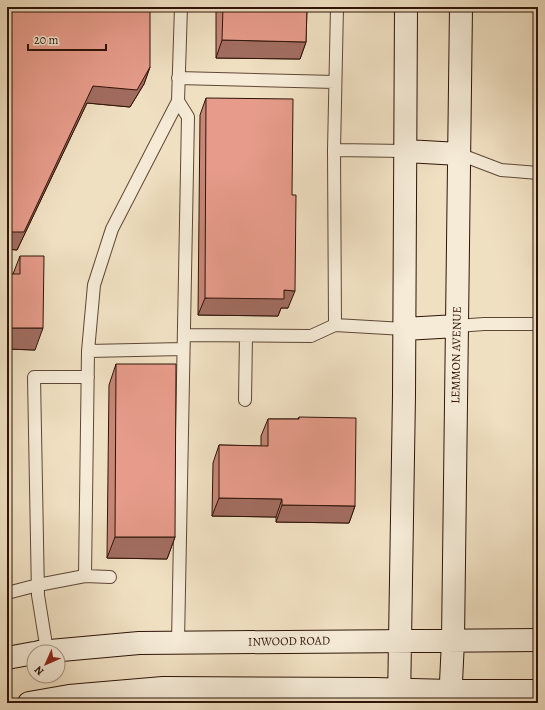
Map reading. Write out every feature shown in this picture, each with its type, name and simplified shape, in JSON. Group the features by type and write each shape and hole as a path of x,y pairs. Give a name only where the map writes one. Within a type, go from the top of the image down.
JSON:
{"main road":[{"path":"399,696 406,151 406,7"},
{"name":"LEMMON AVENUE","path":"450,697 453,641 461,7"},
{"path":"406,151 459,154"},
{"path":"404,329 457,326"},
{"name":"INWOOD ROAD","path":"66,650 139,643 178,642 453,641 482,639 538,640"},
{"name":"INWOOD ROAD","path":"7,658 26,655"},
{"path":"29,703 69,696 450,697 538,691"}],"lane":[{"path":"85,576 88,351 94,285 112,229 178,101 181,7"},
{"path":"335,325 334,150 337,7"},
{"path":"178,78 336,82"},
{"path":"178,101 188,117 178,642"},
{"path":"334,150 406,151"},
{"path":"459,154 500,170 538,173"},
{"path":"457,326 484,324 538,324"},
{"path":"184,335 312,336 335,325 404,329"},
{"path":"245,400 246,336"},
{"path":"88,351 183,349"},
{"path":"40,644 34,377 88,376"},
{"path":"7,593 38,585 85,576 110,577"}],"building":[{"path":"7,7 150,7 150,67 137,90 93,86 24,232 7,232"},
{"path":"223,7 307,7 306,42 222,40"},
{"path":"206,98 293,99 292,195 296,195 295,291 284,290 284,299 205,298"},
{"path":"20,256 44,256 43,328 7,328 8,274 20,274"},
{"path":"116,364 176,364 175,537 115,537"},
{"path":"299,417 356,418 355,506 282,505 282,499 219,498 219,445 268,446 268,419 299,419"}]}
